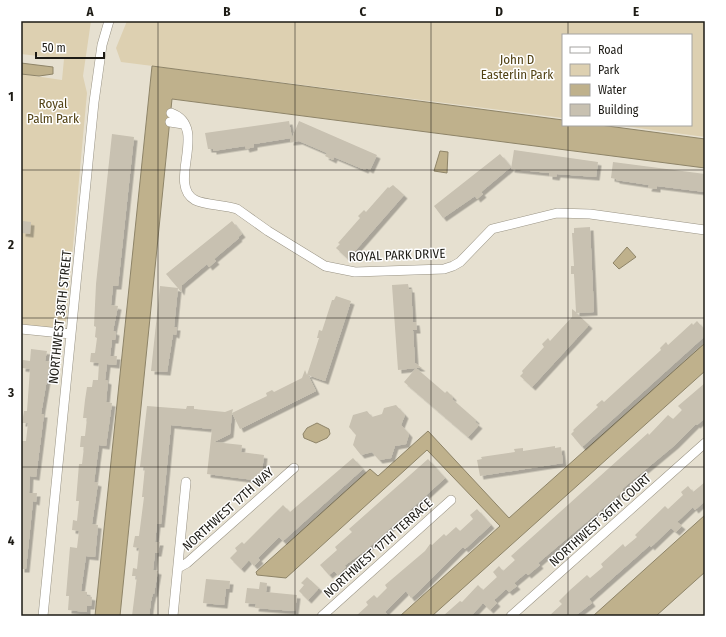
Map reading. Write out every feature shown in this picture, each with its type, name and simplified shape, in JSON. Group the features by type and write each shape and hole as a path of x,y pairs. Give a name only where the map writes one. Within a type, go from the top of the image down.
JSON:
{"street":[{"name":"NORTHWEST 38TH STREET","path":"43,616 96,80 102,45 109,21"},
{"name":"ROYAL PARK DRIVE","path":"171,118 183,124 188,133 189,139 185,170 185,186 192,197 201,202 225,205 237,209 306,255 325,266 341,270 367,272 444,269 460,262 492,230 557,213 590,214 705,230"},
{"path":"21,329 71,334"},
{"name":"NORTHWEST 36TH COURT","path":"512,616 705,443"},
{"name":"NORTHWEST 17TH WAY","path":"178,568 187,563 294,468"},
{"path":"173,616 186,482"},
{"name":"NORTHWEST 17TH TERRACE","path":"322,616 452,500"}],"green space":[{"name":"Royal Palm Park","path":"21,21 91,21 83,76 87,93 66,322 57,329 21,325 21,74 62,80 64,59 21,54"},
{"name":"John D Easterlin Park","path":"127,21 705,21 705,137 623,126 692,126 692,34 562,34 562,118 121,62 116,48"}],"water":[{"path":"21,63 53,67 53,74 39,76 21,74"},
{"path":"152,66 562,120 562,126 608,126 705,139 705,168 172,99 120,616 95,616"},
{"path":"440,151 448,152 447,173 434,171"},
{"path":"627,247 636,257 619,269 613,263"},
{"path":"705,343 705,371 432,616 400,616 500,526 427,450 286,578 257,575 256,572 370,469 378,476 428,431 509,518"},
{"path":"317,423 329,429 330,434 327,438 316,443 304,438 303,434 307,428"},
{"path":"705,515 705,572 656,616 593,616"}],"building":[{"path":"289,121 292,138 299,121 377,155 370,170 366,168 365,170 334,157 333,160 325,156 327,153 299,141 290,142 291,138 254,144 254,147 246,149 245,146 213,151 213,149 208,149 205,133"},
{"path":"112,134 134,137 118,286 113,286 111,305 118,306 113,331 116,332 115,340 112,340 110,356 117,356 116,365 107,364 105,380 108,381 106,402 112,403 106,446 99,445 94,482 98,483 92,524 98,525 95,557 86,556 81,591 87,592 87,596 92,597 91,606 87,606 87,612 68,610 69,596 66,596 70,547 77,548 79,531 72,530 73,520 77,521 79,501 76,501 79,464 82,464 84,447 80,447 81,436 85,436 87,418 83,418 85,400 87,387 92,387 93,380 98,380 99,363 90,362 91,353 95,353 97,338 95,337 96,327 94,326 96,284"},
{"path":"514,150 598,162 596,177 557,174 556,177 549,176 549,173 511,169"},
{"path":"500,154 511,167 481,192 483,194 477,199 475,196 443,218 434,206"},
{"path":"613,162 705,174 705,192 657,186 657,189 648,188 649,185 616,180 611,178"},
{"path":"393,185 404,195 348,259 336,248 340,244 338,243 360,218 358,216 364,210 366,212 388,187 389,188"},
{"path":"23,221 31,222 30,234 22,233"},
{"path":"232,221 242,234 214,259 216,261 209,267 207,264 182,285 181,292 166,274"},
{"path":"590,227 594,312 576,313 589,325 532,387 520,376 523,373 522,371 544,347 542,344 548,338 550,341 572,317 572,309 576,312 574,274 571,274 571,266 574,266 572,233 574,233 574,228"},
{"path":"408,284 409,289 411,289 413,322 416,322 417,330 413,330 415,363 422,368 398,370 392,285"},
{"path":"160,286 178,288 174,327 177,327 176,335 173,334 167,372 151,371"},
{"path":"336,296 351,301 325,381 308,375 316,391 240,429 232,413 267,396 266,393 272,390 274,392 302,378 305,370 307,375 319,338 317,338 319,330 322,331 332,300 334,300"},
{"path":"697,321 705,330 705,336 582,447 571,434 574,431 573,430 598,407 596,405 602,400 604,402 661,350 660,348 666,342 668,345 692,323 693,325"},
{"path":"31,349 47,351 45,361 50,362 41,414 44,414 36,477 30,476 29,493 37,493 36,502 33,501 26,569 21,569 21,448 22,441 26,441 28,423 22,423 24,411 27,411 30,369 22,368 23,360 30,361"},
{"path":"416,368 445,393 447,391 453,397 452,399 476,420 475,422 479,425 468,437 404,382"},
{"path":"705,383 705,418 697,425 696,424 675,445 622,489 623,491 538,563 540,565 528,575 526,573 514,583 517,586 509,592 506,589 494,600 497,603 490,610 483,603 471,616 443,616 460,601 462,602 478,585 483,590 497,577 493,572 499,566 503,571 515,560 511,556 648,433 649,435 668,415 673,419 682,410 678,406"},
{"path":"396,405 405,415 401,425 409,434 406,444 395,446 391,458 379,460 372,452 361,455 353,445 356,435 349,427 353,415 367,411 372,417 382,414 384,408"},
{"path":"147,406 186,409 187,406 194,406 194,409 225,412 233,409 230,434 214,442 242,445 241,452 264,455 261,481 207,474 212,429 171,425 161,524 157,524 155,542 160,542 158,553 155,553 153,570 158,571 154,594 153,593 149,616 132,616 137,576 132,576 133,568 137,569 139,548 133,547 135,536 139,536 144,497 142,497 145,467 140,467"},
{"path":"555,446 555,448 561,447 563,463 480,476 477,460 482,459 481,457 515,452 514,449 523,448 523,451"},
{"path":"353,458 363,469 283,541 279,537 258,558 260,560 254,566 249,560 241,569 230,558 237,551 235,548 242,542 244,544 283,505 290,512"},
{"path":"428,459 445,478 367,549 344,566 346,567 338,575 334,571 329,575 320,565 337,550 335,547 352,532 349,529"},
{"path":"705,482 705,501 695,510 693,507 677,522 682,526 676,532 671,528 651,547 650,545 589,599 592,603 575,616 549,616 562,604 559,601 570,590 587,575 590,578 603,567 601,564 623,544 625,547 637,537 635,535 665,506 668,509 683,495 681,492 688,486 693,492"},
{"path":"477,509 491,525 465,549 463,547 418,592 411,598 406,591 385,612 389,616 356,616 368,605 366,602 374,595 377,598 387,588 385,585 425,551 430,544 432,545 444,534 446,536 456,527 460,531 473,519 470,515"},
{"path":"307,577 319,588 308,600 299,591 304,585 301,583"},
{"path":"206,579 230,581 229,589 226,589 224,605 203,603"},
{"path":"260,582 267,583 266,592 297,595 295,611 255,608 256,604 245,603 247,588 259,589"}]}
